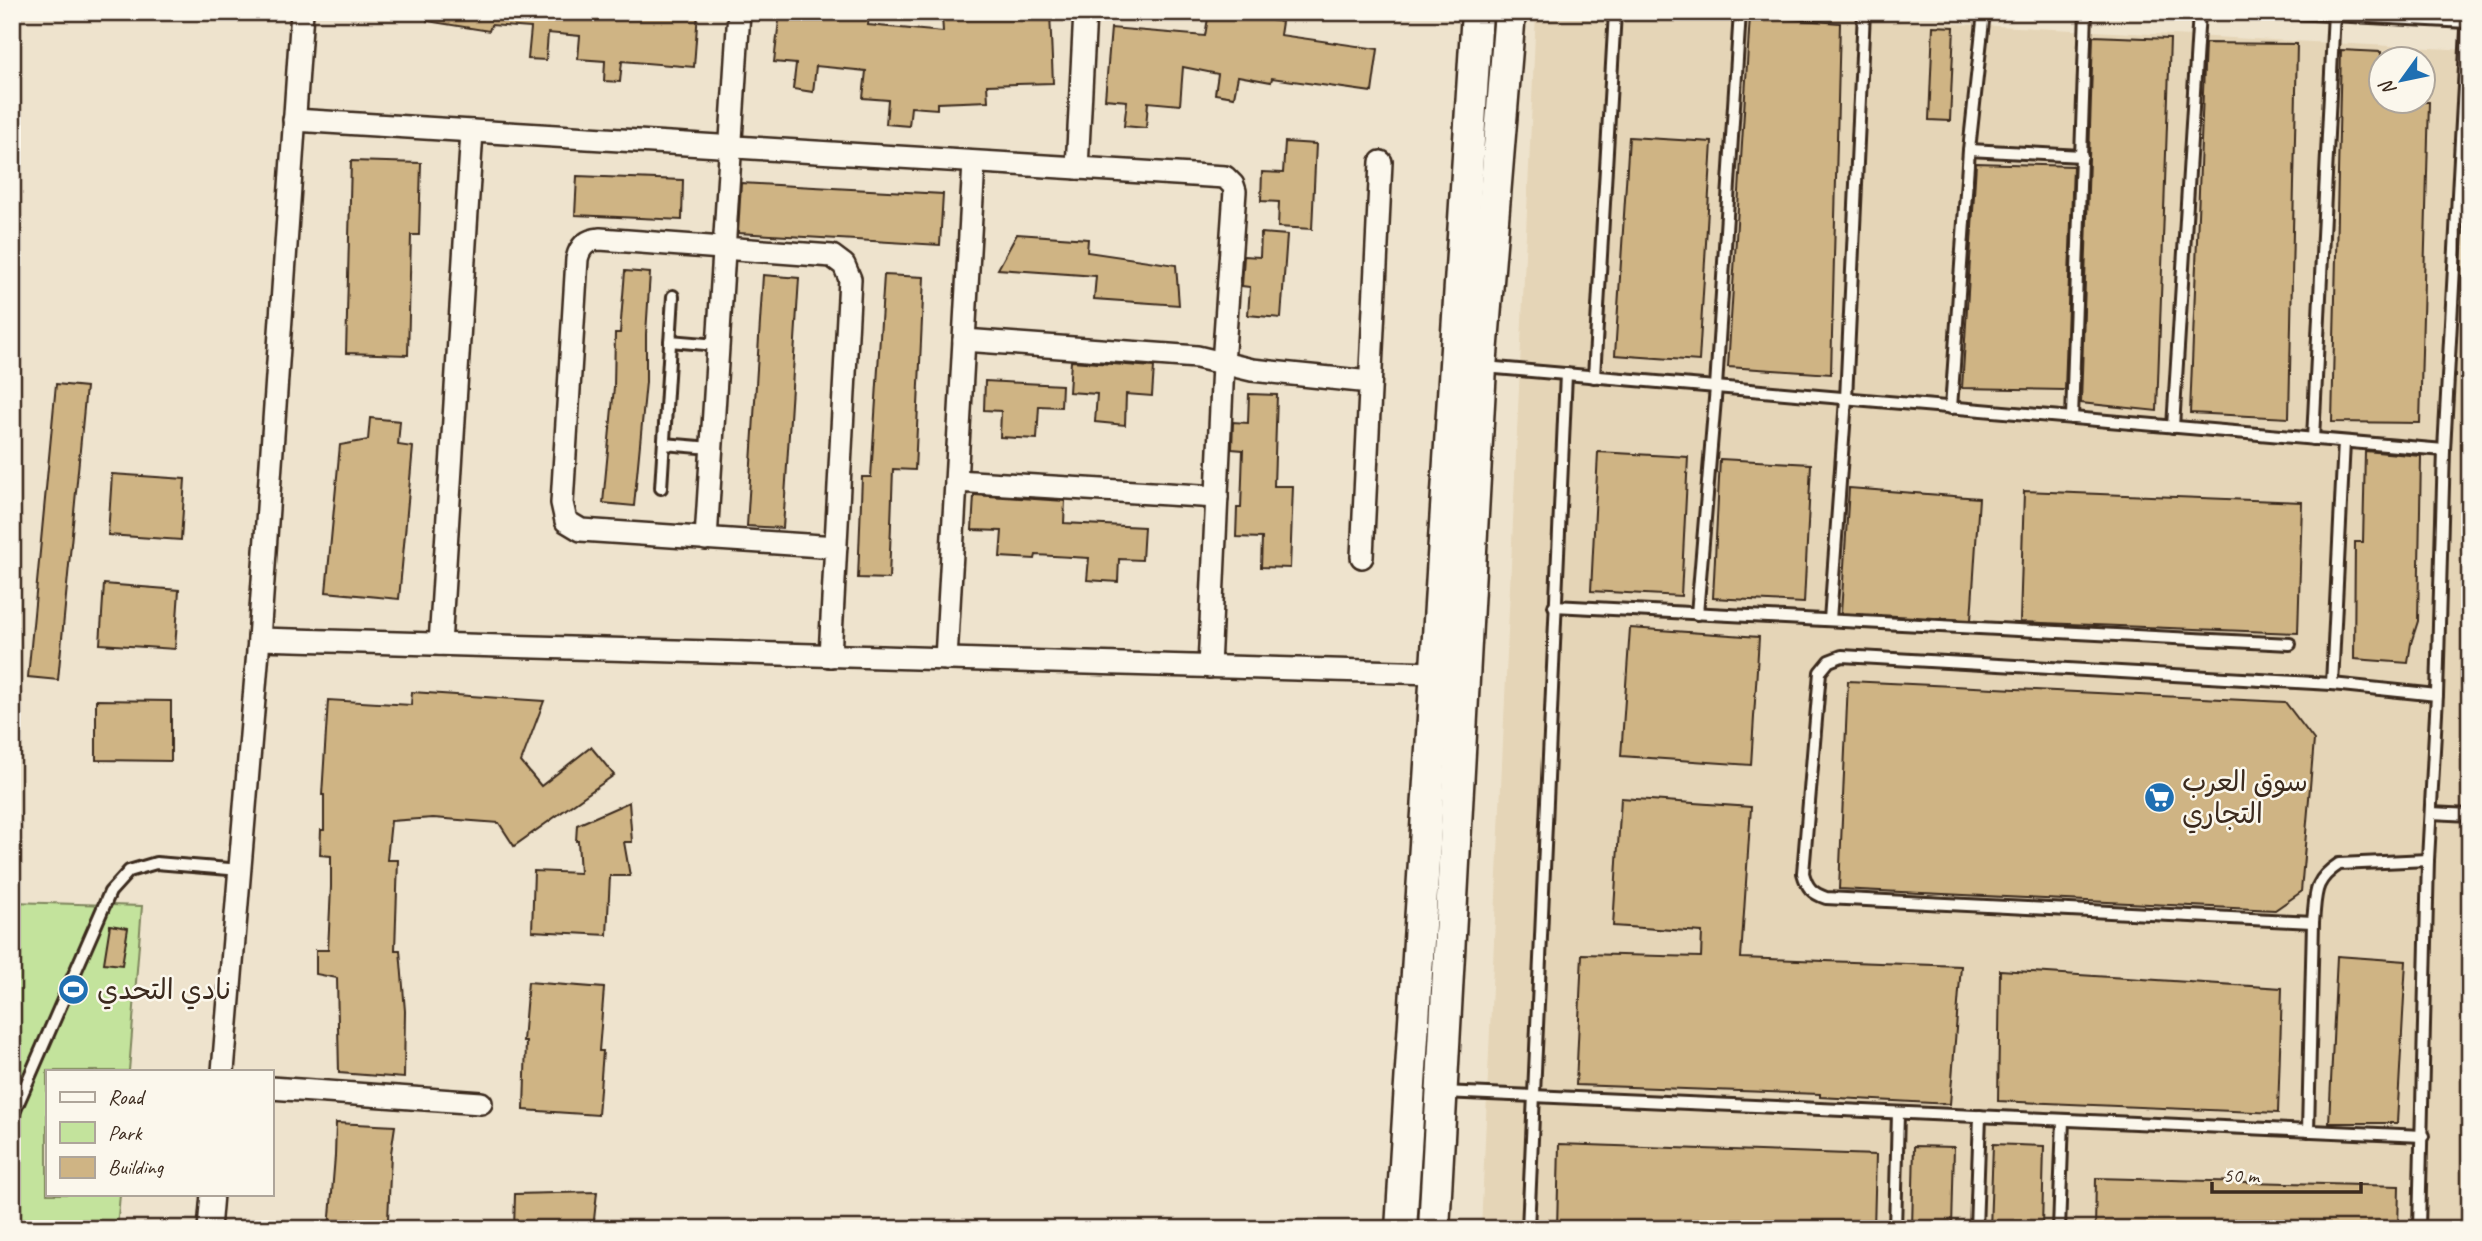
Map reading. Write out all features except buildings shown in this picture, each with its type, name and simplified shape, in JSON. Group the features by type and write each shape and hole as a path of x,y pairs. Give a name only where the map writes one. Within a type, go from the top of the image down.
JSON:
{"main road":[{"path":"1401,1229 1477,12"},
{"path":"1434,1229 1481,367 1510,12"}],"street":[{"path":"223,1070 259,639 302,12"},
{"path":"706,539 739,12"},
{"path":"1077,168 1085,12"},
{"path":"294,120 974,163 1219,175 1230,180 1235,191 1223,364 1209,667"},
{"path":"440,644 472,131"},
{"path":"1362,557 1381,162"},
{"path":"946,659 974,163"},
{"path":"830,656 836,547 850,279 844,265 832,256 600,239 582,246 577,259 562,489 563,516 573,527 581,530 836,547"},
{"path":"964,341 1197,357 1252,370 1370,382"},
{"path":"956,481 1217,497"},
{"path":"259,639 1435,673"},
{"path":"273,1088 481,1103"},
{"path":"209,1229 212,1196"}],"lane":[{"path":"1594,377 1615,12"},
{"path":"1697,614 1716,387 1740,12"},
{"path":"1830,620 1846,399 1864,12"},
{"path":"1951,408 1969,150 1984,12"},
{"path":"2073,418 2086,12"},
{"path":"2173,427 2199,12"},
{"path":"2274,12 2468,17 2444,450 2437,695 2428,860 2419,1229"},
{"path":"2313,439 2334,14"},
{"path":"1969,150 2082,156"},
{"path":"661,488 673,296"},
{"path":"670,341 717,345"},
{"path":"1481,367 2444,450"},
{"path":"1528,1229 1566,374"},
{"path":"2332,684 2344,442"},
{"path":"664,444 711,448"},
{"path":"1554,606 2290,644"},
{"path":"2313,922 1826,898 1813,893 1806,884 1803,873 1820,672 1829,661 1842,656 2332,684 2437,695"},
{"path":"2431,813 2470,815"},
{"path":"2308,1131 2316,888 2328,872 2339,864 2428,860"},
{"path":"12,1117 110,892 130,871 156,863 241,870"},
{"path":"1443,1092 2423,1136"},
{"path":"1895,1229 1898,1113"},
{"path":"1976,1229 1980,1116"},
{"path":"2059,1229 2063,1120"}],"shaded area":[{"path":"1536,12 1719,12 2391,46 2366,46 2366,116 2436,116 2436,48 2470,50 2470,1229 1481,1229"}],"green space":[{"name":"نادي التحدي","path":"12,902 142,906 129,1070 46,1070 46,1196 120,1196 117,1229 12,1229"}],"place":[{"name":"سوق العرب التجاري","path":"2159,797"},
{"name":"نادي التحدي","path":"74,989"}]}
